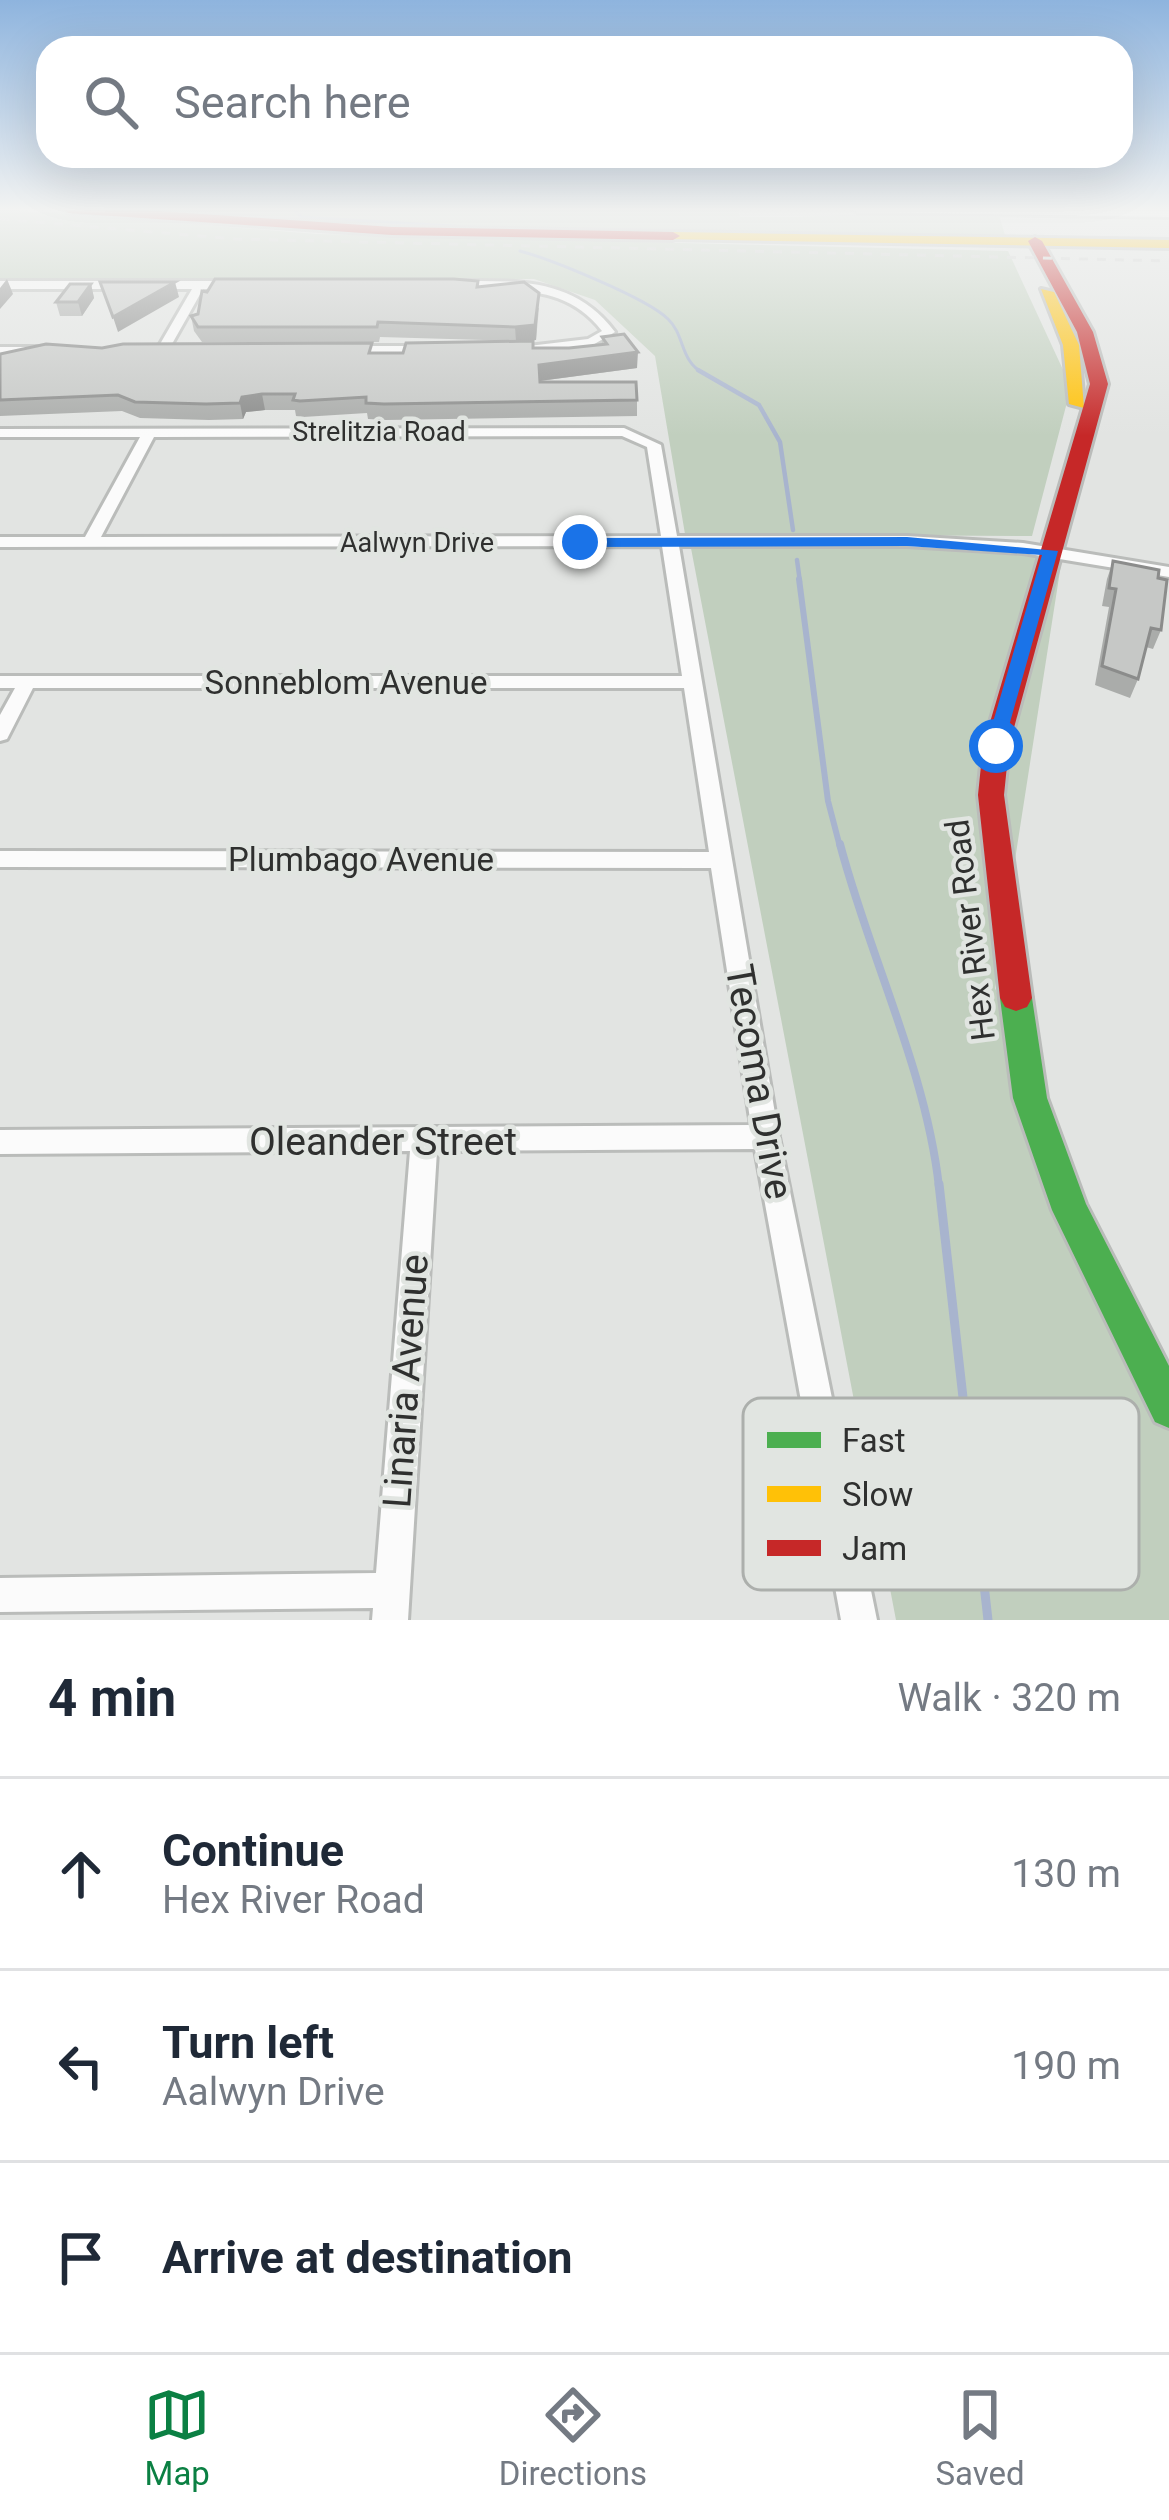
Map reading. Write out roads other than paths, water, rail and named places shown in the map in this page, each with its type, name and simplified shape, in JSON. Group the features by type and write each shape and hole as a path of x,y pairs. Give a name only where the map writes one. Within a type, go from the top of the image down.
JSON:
{"main road":[{"name":"Hex River Road","path":"1045,285 1071,345 1077,413 1084,424 1008,694 991,796 1017,1033 1043,1145 1169,1408"}],"street":[{"path":"0,285 247,285"},
{"path":"428,285 540,289 586,306 608,329 607,336 516,350"},
{"path":"162,352 199,286"},
{"path":"337,350 449,350"},
{"path":"0,351 46,351"},
{"path":"139,351 184,351"},
{"name":"Strelitzia Road","path":"0,433 634,433 654,445 672,542"},
{"path":"90,542 149,434"},
{"name":"Aalwyn Drive","path":"0,542 907,541 1051,551 1169,572"},
{"name":"Tecoma Drive","path":"672,542 766,1137 816,1398"},
{"name":"Sonneblom Avenue","path":"0,682 692,682"},
{"path":"0,734 27,682"},
{"name":"Plumbago Avenue","path":"0,859 721,860"},
{"name":"Oleander Street","path":"0,1142 424,1143 766,1137"},
{"name":"Linaria Avenue","path":"391,1605 424,1143"},
{"name":"Tecoma Drive","path":"853,1590 859,1620"},
{"path":"0,1595 391,1605"}],"waterway":[{"path":"606,285 668,319 690,362 702,372"},
{"path":"698,370 702,372"},
{"path":"702,372 759,405 780,442 793,530"},
{"path":"797,560 800,582"},
{"path":"799,579 828,801 840,847"},
{"path":"840,844 910,1057 939,1187"},
{"path":"939,1184 963,1398"},
{"path":"985,1590 988,1620"}]}
